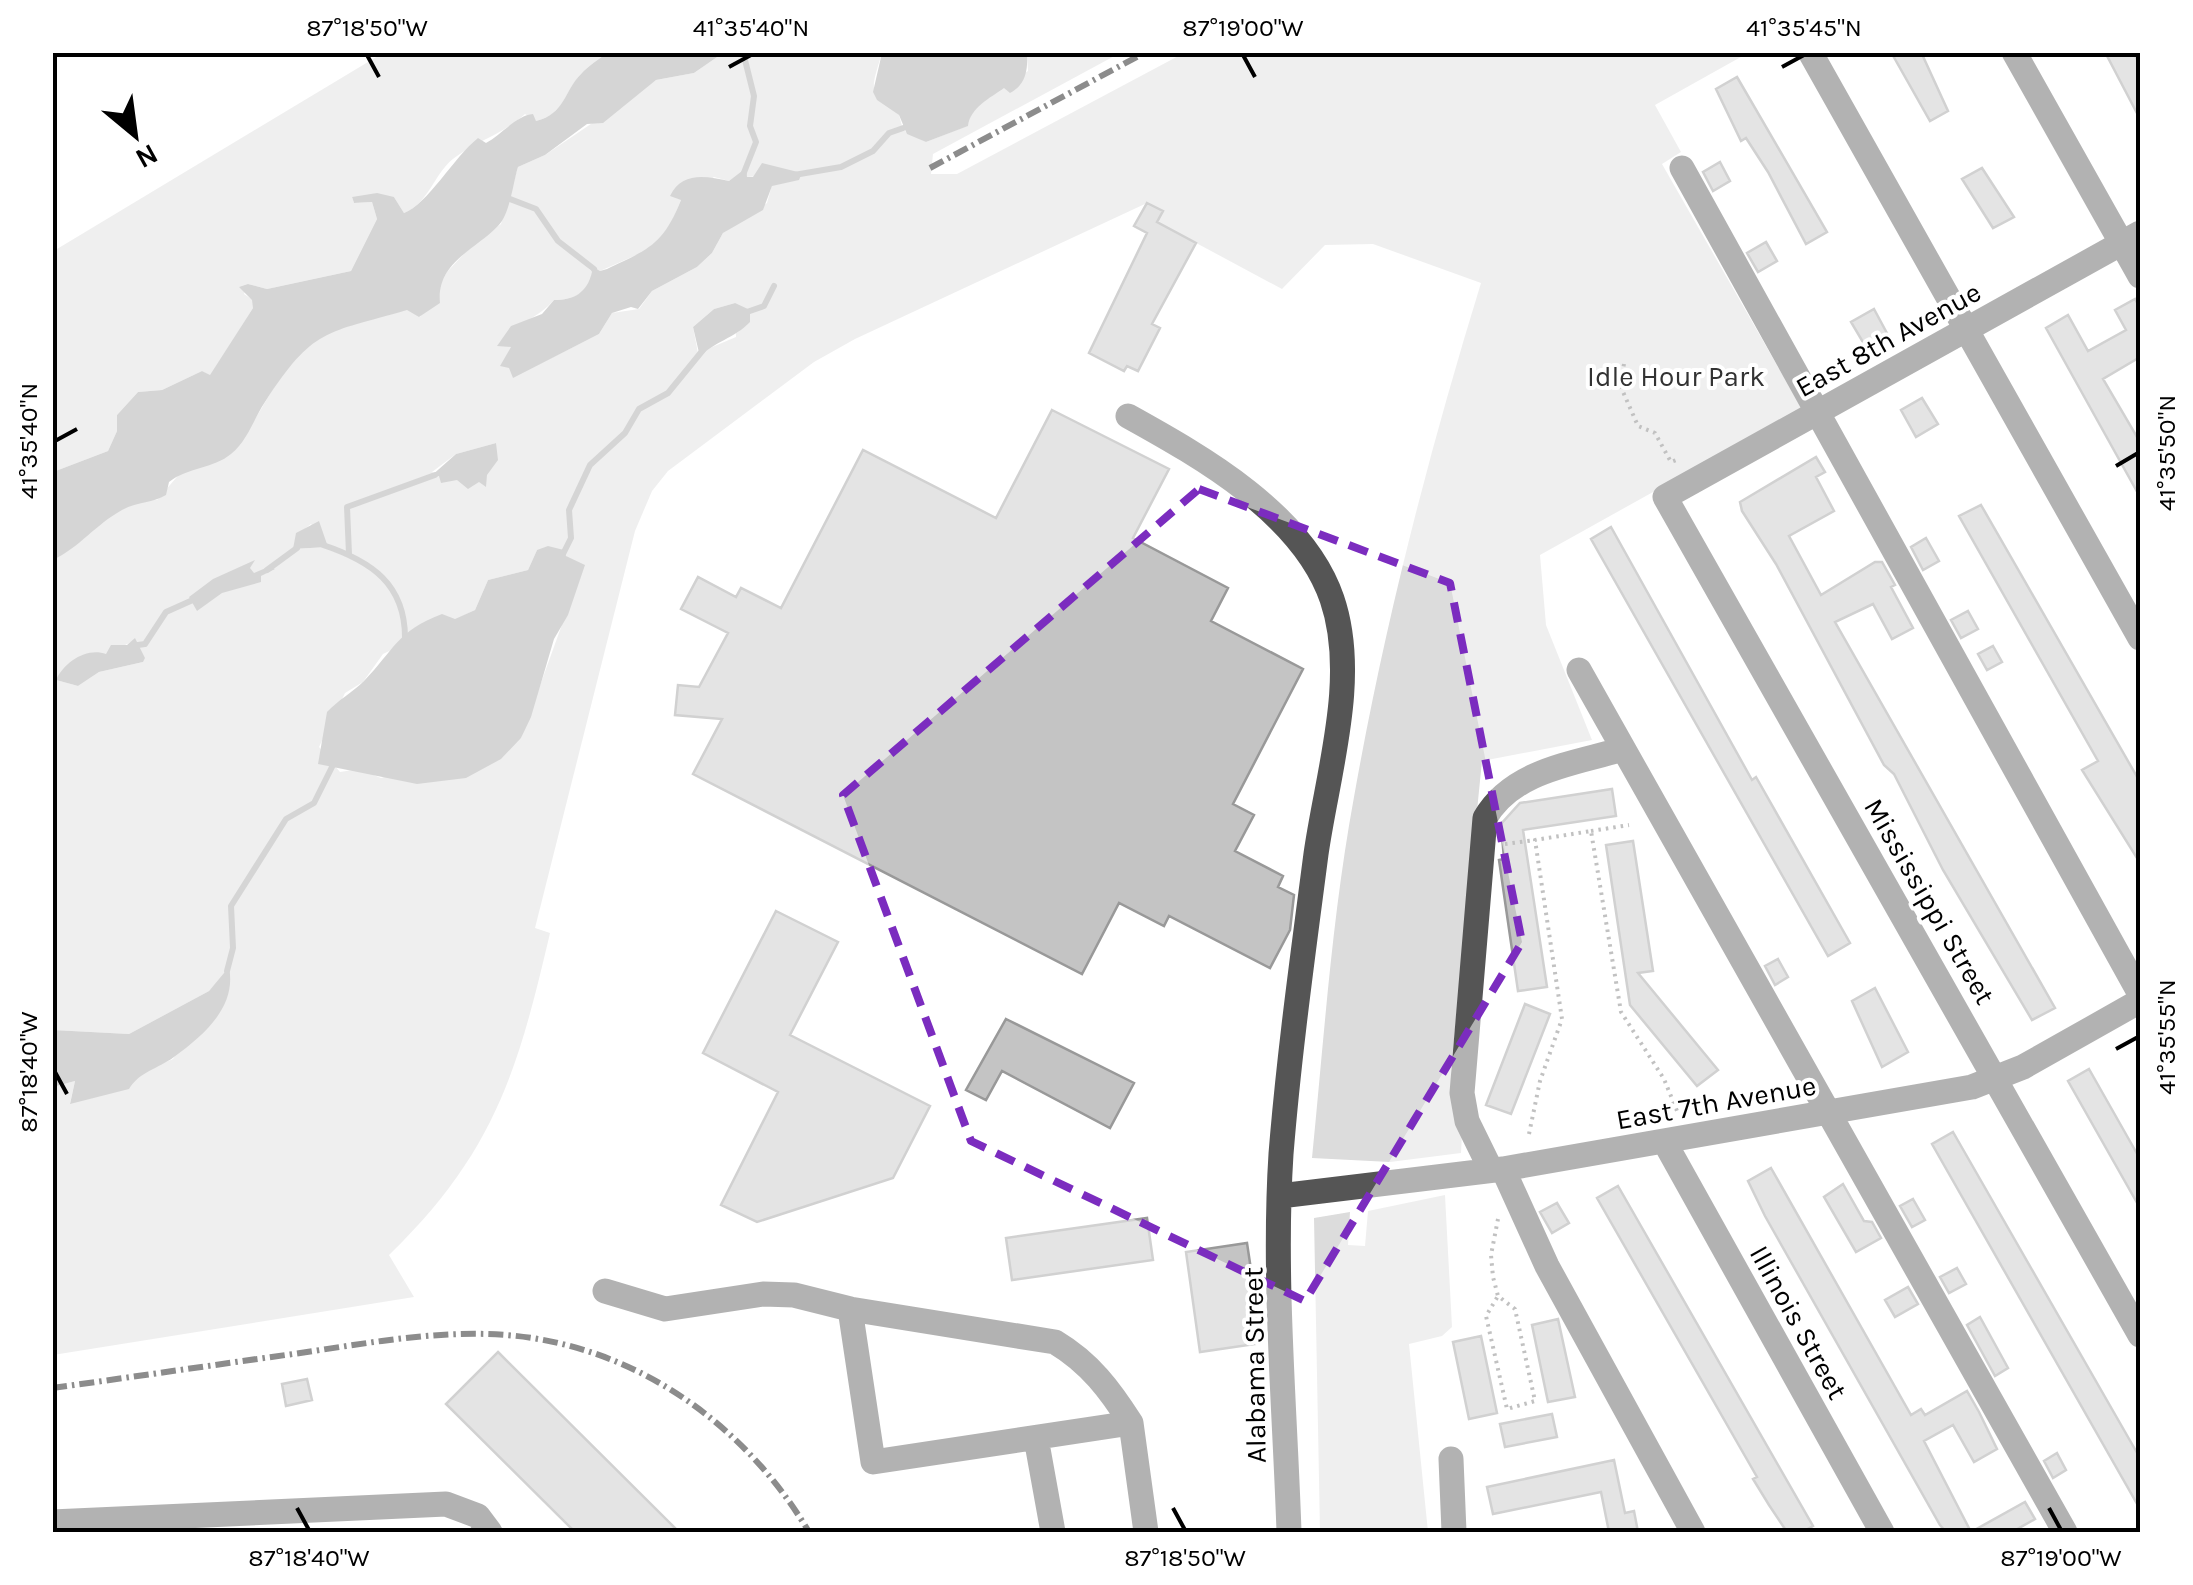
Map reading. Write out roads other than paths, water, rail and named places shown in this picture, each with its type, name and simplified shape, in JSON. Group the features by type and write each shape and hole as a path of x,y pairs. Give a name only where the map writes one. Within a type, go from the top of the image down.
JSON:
{"street":[{"path":"1810,52 2140,638"},
{"path":"2014,52 2131,238 2140,276"},
{"path":"1682,168 2140,997"},
{"name":"East 8th Avenue","path":"1665,497 2131,238"},
{"name":"Alabama Street","path":"1128,416 1217,470 1284,526 1323,578 1339,625 1340,688 1296,1006 1280,1196 1288,1532"},
{"name":"Mississippi Street","path":"1665,497 2140,1335"},
{"path":"1579,670 2065,1532"},
{"path":"1623,749 1522,779 1498,796 1485,818 1462,1093 1467,1121 1693,1532"},
{"name":"East 7th Avenue","path":"1280,1196 1497,1170 1829,1114 1996,1080 2140,997"},
{"name":"Illinois Street","path":"1664,1142 1882,1532"},
{"path":"605,1291 664,1309 762,1294 794,1295 1056,1342 1077,1355 1105,1383 1131,1423 1146,1532"},
{"path":"850,1308 873,1462 1131,1423"},
{"path":"1036,1438 1053,1532"},
{"path":"1451,1459 1454,1532"},
{"path":"52,1522 446,1504 478,1516 490,1532"}],"waterway":[{"path":"743,52 754,96 750,126 756,142 743,175"},
{"path":"794,175 841,167 873,151 889,133 909,126"},
{"path":"502,196 536,209 558,241 594,269"},
{"path":"744,313 764,306 774,286"},
{"path":"561,558 571,538 569,510 590,465 625,433 639,409 668,393 703,350"},
{"path":"349,554 347,507 435,475"},
{"path":"323,545 356,559 382,578 399,604 405,640"},
{"path":"267,570 297,548"},
{"path":"131,646 145,644 166,612 195,599"},
{"path":"227,971 233,948 231,906 286,819 314,803 334,763"}],"railway":[{"path":"930,168 1146,52"},
{"path":"52,1388 415,1337 488,1334 538,1339 631,1368 674,1392 713,1420 749,1454 809,1532"}],"park label":[{"name":"Idle Hour Park","path":"1676,376"}]}
